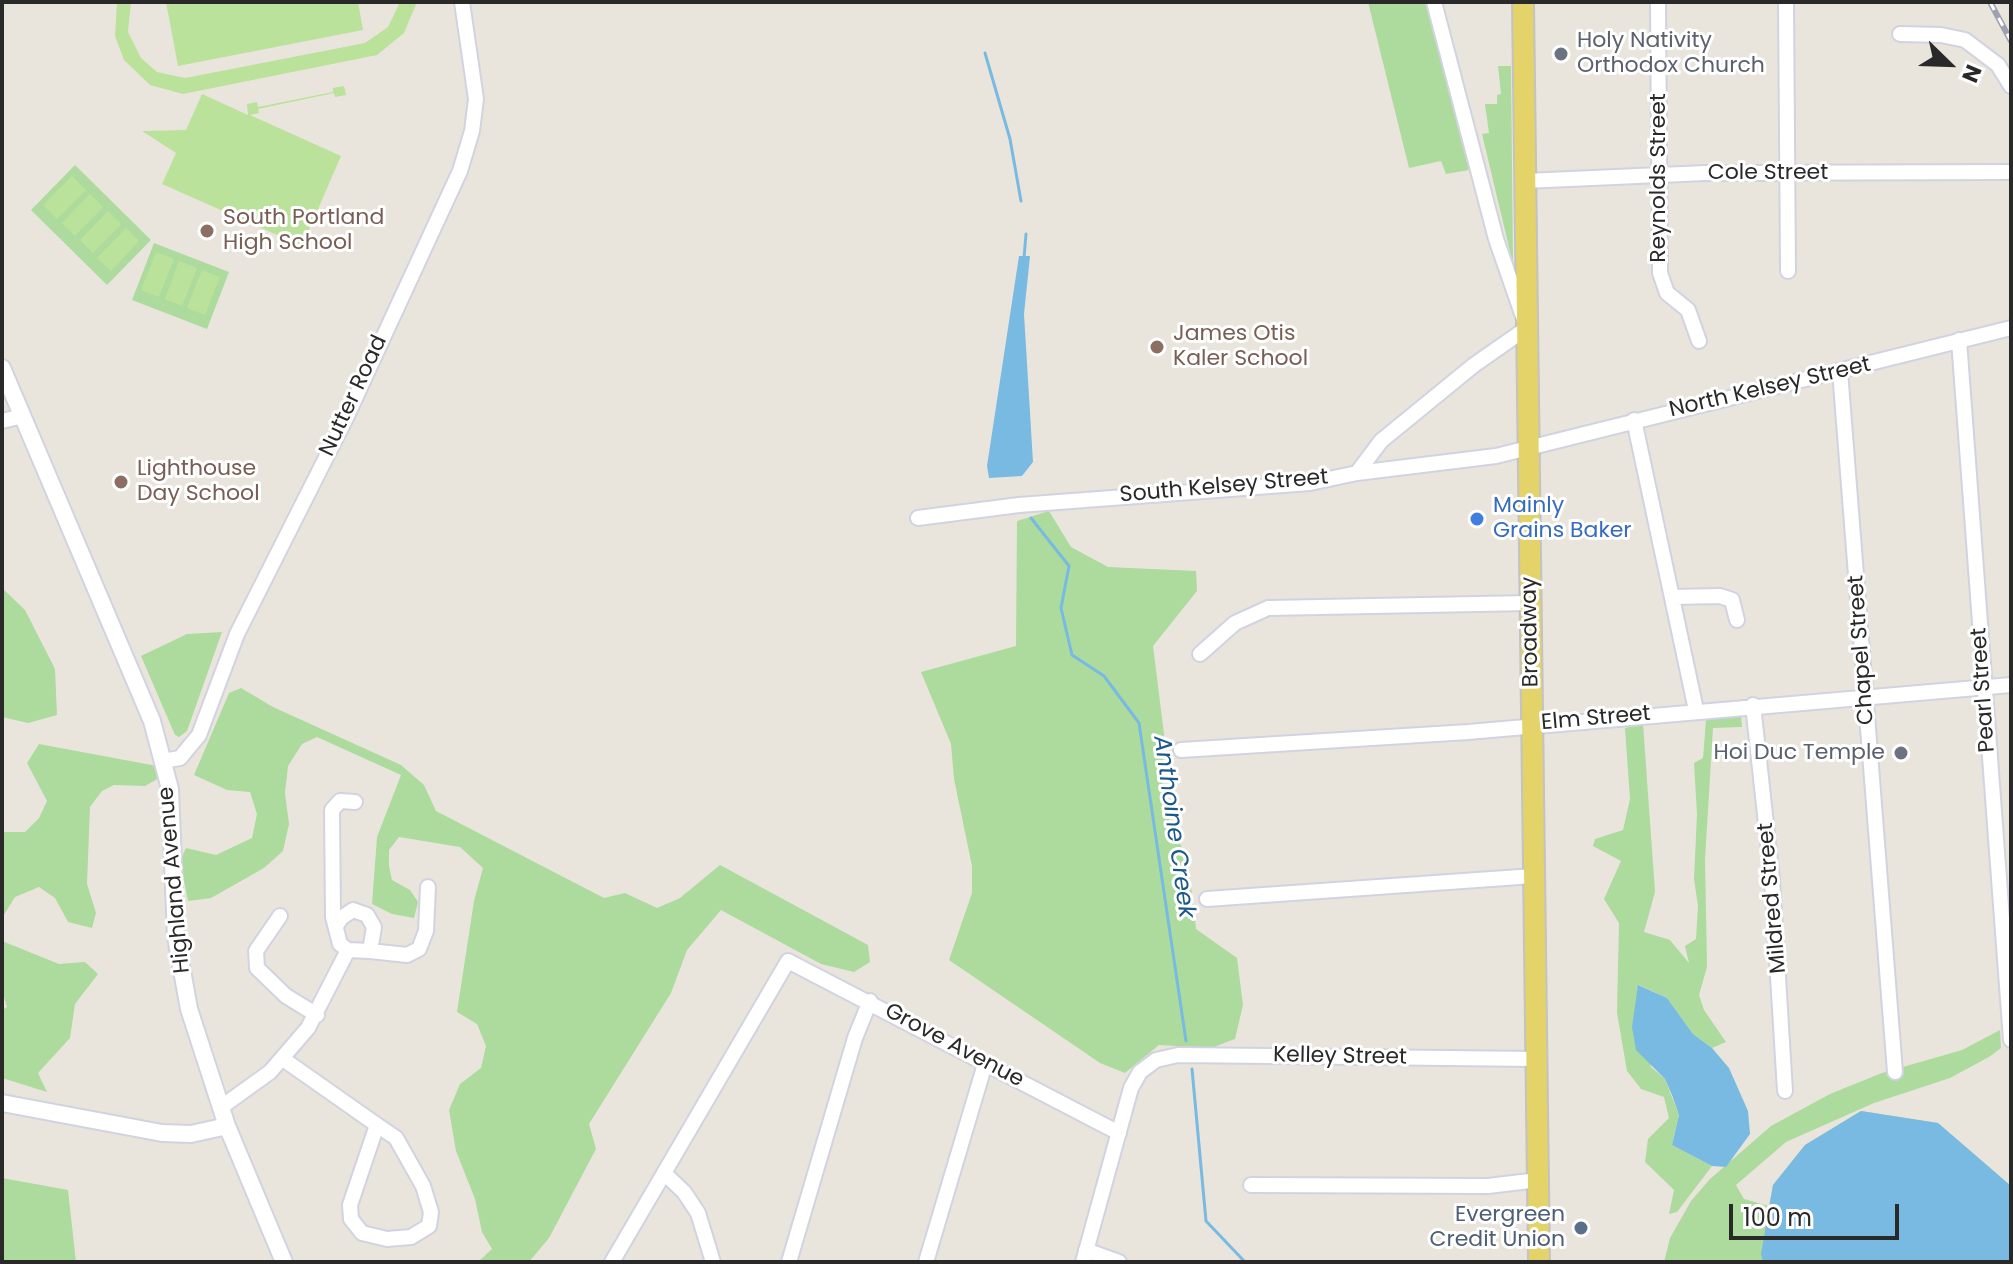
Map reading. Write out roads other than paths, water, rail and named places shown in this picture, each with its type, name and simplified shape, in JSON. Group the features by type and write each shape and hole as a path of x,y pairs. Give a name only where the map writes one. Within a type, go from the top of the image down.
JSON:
{"main road":[{"name":"Broadway","path":"1523,2 1539,1262"}],"street":[{"name":"Nutter Road","path":"163,761 180,758 199,735 237,634 346,418 460,171 472,131 476,99 462,2"},
{"path":"1357,473 1381,441 1474,365 1527,328 1496,239 1434,2"},
{"name":"Reynolds Street","path":"1658,2 1661,280 1667,293 1688,310 1699,341"},
{"path":"1786,2 1788,271"},
{"path":"1900,34 1941,35 1965,40 1998,65 2011,86"},
{"name":"Cole Street","path":"1525,181 1660,175 2011,172"},
{"name":"North Kelsey Street","path":"1529,447 2011,328"},
{"name":"Pearl Street","path":"1959,340 2011,1040"},
{"name":"Highland Avenue","path":"2,368 139,683 170,789 176,937 196,1040 227,1126 284,1262"},
{"name":"Chapel Street","path":"1840,371 1895,1072"},
{"path":"2,421 23,416"},
{"path":"1634,420 1696,710"},
{"name":"South Kelsey Street","path":"918,518 1066,501 1310,483 1357,473 1496,456 1529,447"},
{"path":"1672,597 1720,596 1732,600 1737,620"},
{"path":"1200,654 1235,623 1268,608 1530,603"},
{"name":"Elm Street","path":"1181,750 1468,732 2011,685"},
{"name":"Mildred Street","path":"1753,705 1772,879 1785,1091"},
{"path":"355,802 340,801 332,810 330,885 337,937 348,950 407,955 419,949 426,931 428,887"},
{"path":"1207,899 1534,876"},
{"path":"336,926 353,910 367,915 374,927 370,951"},
{"path":"280,916 256,951 257,968 286,996 317,1015"},
{"path":"220,1108 283,1059 317,1015 348,950"},
{"name":"Grove Avenue","path":"664,1173 788,961 1119,1133"},
{"path":"789,1262 855,1038 870,1001"},
{"name":"Kelley Street","path":"1119,1133 1131,1088 1147,1065 1178,1055 1536,1059"},
{"path":"283,1059 396,1138 423,1186 431,1212 429,1226 411,1237 387,1239 362,1233 351,1219 350,1205 377,1125"},
{"path":"926,1262 985,1064"},
{"path":"2,1103 162,1133 191,1134 227,1126"},
{"path":"1119,1133 1085,1256 1119,1262"},
{"path":"612,1262 664,1173 684,1192 698,1213 713,1262"},
{"path":"1251,1185 1488,1186 1538,1180"}],"water":[{"path":"1019,256 1030,256 1024,314 1033,462 1022,476 989,478 987,466"},
{"path":"1638,985 1667,998 1693,1034 1712,1048 1729,1068 1748,1111 1750,1134 1726,1167 1712,1166 1672,1145 1679,1115 1672,1095 1665,1079 1636,1050 1632,1027"},
{"path":"1861,1111 1938,1123 2011,1186 2011,1262 1763,1262 1761,1254 1773,1185 1805,1145"}],"waterway":[{"name":"Anthoine Creek","path":"985,53 1010,139 1021,201"},
{"name":"Anthoine Creek","path":"1024,258 1026,234"},
{"name":"Anthoine Creek","path":"1031,518 1069,566 1061,608 1072,655 1104,676 1139,723 1186,1041"},
{"name":"Anthoine Creek","path":"1192,1069 1206,1221 1245,1262"}],"railway":[{"path":"1990,2 2011,41"}],"place":[{"name":"Holy Nativity Orthodox Church","path":"1561,54"},
{"name":"South Portland High School","path":"207,231"},
{"name":"James Otis Kaler School","path":"1157,347"},
{"name":"Lighthouse Day School","path":"121,482"},
{"name":"Mainly Grains Baker","path":"1477,519"},
{"name":"Hoi Duc Temple","path":"1901,753"},
{"name":"Evergreen Credit Union","path":"1581,1228"}]}
